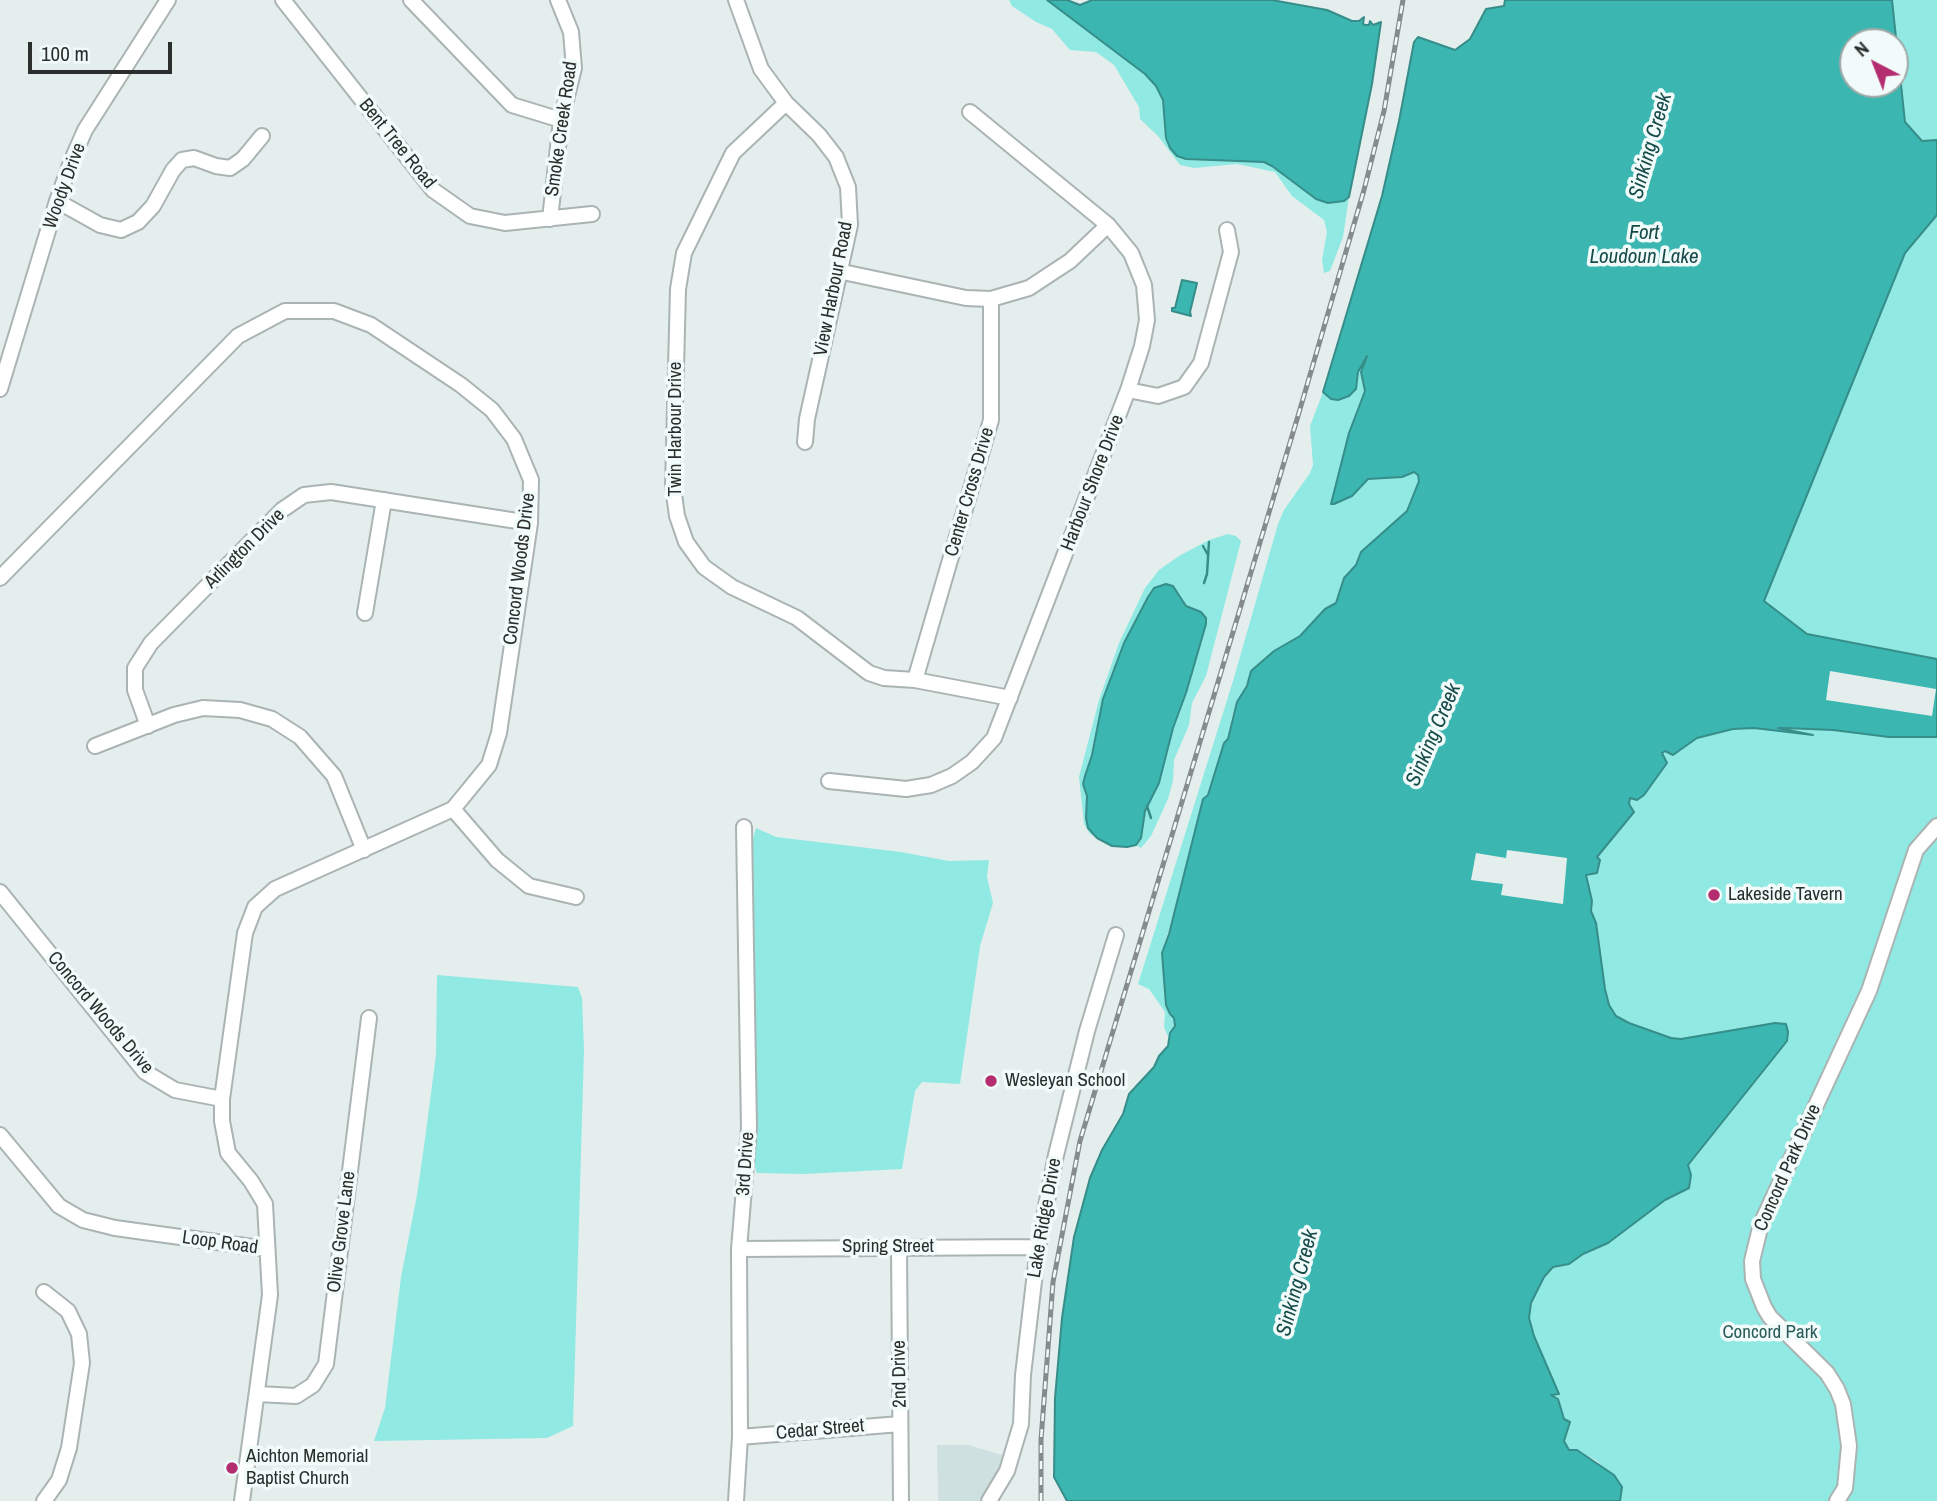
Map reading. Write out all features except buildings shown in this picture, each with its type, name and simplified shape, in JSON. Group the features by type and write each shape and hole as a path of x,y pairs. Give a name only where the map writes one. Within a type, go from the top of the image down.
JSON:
{"street":[{"name":"Woody Drive","path":"1,382 57,201 85,130 167,0"},
{"name":"Bent Tree Road","path":"283,0 433,190 470,216 505,223 592,214"},
{"path":"411,0 512,106 561,120"},
{"name":"Smoke Creek Road","path":"550,219 561,120 574,68 571,32 558,0"},
{"name":"View Harbour Road","path":"736,0 761,69 786,103 819,135 836,157 848,187 849,225 807,419 805,442"},
{"name":"Twin Harbour Drive","path":"786,103 733,153 684,253 678,289 673,487 677,516 686,542 704,567 732,587 797,618 869,673 884,678 915,680 1010,698"},
{"name":"Harbour Shore Drive","path":"829,781 906,789 931,785 952,776 972,762 994,737 1128,390 1142,346 1147,320 1144,285 1131,253 1108,225 970,111"},
{"path":"57,201 100,225 121,230 138,222 146,214 182,160 194,158 230,168 243,159 262,136"},
{"path":"838,271 966,298 991,299 1029,288 1070,261 1108,225"},
{"path":"1128,390 1158,397 1184,387 1201,363 1231,252 1227,230"},
{"name":"Center Cross Drive","path":"915,680 991,420 991,299"},
{"name":"Concord Woods Drive","path":"0,578 238,336 285,311 334,311 371,325 461,385 492,410 514,439 530,480 530,523 499,733 489,765 453,809 275,889 256,908 245,933 222,1099 222,1121 228,1153 251,1181 265,1204 267,1249"},
{"name":"Arlington Drive","path":"148,726 135,690 135,668 151,643 282,510 304,495 331,492 530,523"},
{"path":"365,613 384,500"},
{"path":"95,746 174,715 203,708 240,710 272,719 300,737 334,776 364,850"},
{"path":"453,809 497,860 529,886 576,897"},
{"name":"Concord Park Drive","path":"1837,1501 1845,1488 1849,1446 1843,1404 1827,1373 1770,1317 1757,1293 1752,1261 1761,1224 1869,991 1916,850 1937,826"},
{"name":"3rd Drive","path":"736,1501 740,1437 739,1249 749,1128 744,827"},
{"name":"Concord Woods Drive","path":"0,892 145,1072 175,1090 222,1099"},
{"name":"Lake Ridge Drive","path":"989,1501 1007,1471 1021,1424 1023,1375 1038,1247 1056,1155 1087,1031 1116,935"},
{"name":"Olive Grove Lane","path":"258,1394 296,1396 313,1385 326,1364 369,1018"},
{"name":"Loop Road","path":"0,1135 59,1206 83,1220 115,1228 267,1249 270,1295 242,1501"},
{"name":"2nd Drive","path":"899,1247 901,1501"},
{"name":"Spring Street","path":"739,1249 1038,1247"},
{"path":"44,1292 68,1311 79,1334 82,1363 69,1448 60,1480 44,1501"},
{"name":"Cedar Street","path":"740,1437 900,1423"}],"shaded area":[{"path":"937,1445 968,1445 1009,1457 983,1501 938,1501"}],"green space":[{"path":"1009,0 1047,0 1145,74 1156,86 1163,100 1166,138 1186,159 1264,162 1300,188 1344,201 1349,197 1343,237 1330,271 1324,273 1322,260 1327,232 1324,220 1292,196 1275,172 1237,164 1194,168 1180,165 1158,136 1140,119 1139,107 1114,65 1096,52 1070,50 1052,29 1012,6"},
{"path":"1892,0 1937,0 1937,140 1922,141 1905,122 1902,98 1909,98 1909,28 1895,28"},
{"path":"1937,215 1937,659 1807,634 1764,601 1905,253"},
{"path":"1367,356 1362,381 1366,387 1349,433 1331,503 1360,489 1367,479 1402,477 1414,472 1419,480 1416,494 1407,511 1361,552 1356,565 1344,578 1336,603 1325,609 1300,636 1274,651 1251,671 1232,717 1228,739 1224,743 1162,953 1170,1014 1174,1018 1175,1026 1169,1039 1164,1027 1165,1012 1149,989 1138,984 1233,681 1278,524 1313,465 1310,426 1323,392 1331,399 1356,389 1358,372"},
{"path":"1228,534 1241,541 1206,676 1192,703 1189,725 1174,760 1173,781 1168,799 1151,836 1141,848 1136,845 1141,838 1145,811 1159,783 1194,662 1196,612 1186,606 1180,595 1130,634 1124,643 1083,784 1087,796 1086,819 1098,838 1090,834 1084,824 1079,777 1099,700 1119,643 1145,588 1159,570 1209,540"},
{"name":"Concord Park","path":"1688,728 1784,728 1833,730 1889,737 1937,737 1937,1501 1620,1501 1622,1487 1597,1461 1577,1450 1569,1450 1564,1440 1570,1422 1564,1419 1558,1399 1549,1395 1559,1393 1529,1318 1531,1303 1544,1277 1553,1267 1569,1264 1583,1254 1608,1243 1665,1200 1689,1188 1691,1175 1688,1165 1705,1143 1684,1045 1622,1026 1602,994 1582,869 1642,770"},
{"path":"756,828 776,837 901,852 949,861 989,860 987,877 993,903 980,946 960,1084 922,1082 915,1091 902,1169 804,1174 757,1173 753,1161 752,841"},
{"path":"437,975 578,987 582,998 584,1050 573,1426 547,1438 374,1441 385,1408 401,1277 425,1139 436,1055"}],"water":[{"path":"1047,0 1067,0 1080,5 1092,0 1272,0 1327,10 1352,21 1359,21 1364,17 1365,25 1369,25 1370,21 1373,25 1381,22 1372,84 1349,197 1344,201 1328,203 1316,199 1264,162 1186,159 1177,156 1166,138 1163,100 1156,86 1145,74"},
{"name":"Fort Loudoun Lake","path":"1505,0 1892,0 1895,28 1839,28 1839,98 1902,98 1905,122 1922,141 1937,140 1937,215 1905,253 1764,601 1807,634 1937,659 1937,737 1889,737 1833,730 1778,728 1813,735 1754,728 1733,729 1697,738 1673,755 1665,751 1662,753 1667,763 1644,795 1637,800 1630,798 1629,804 1634,812 1597,857 1600,860 1597,873 1586,875 1605,989 1609,1005 1616,1016 1671,1038 1681,1039 1775,1023 1786,1024 1788,1032 1787,1041 1688,1165 1691,1175 1689,1188 1665,1200 1608,1243 1583,1254 1569,1264 1553,1267 1544,1277 1531,1303 1529,1318 1534,1336 1559,1394 1551,1395 1558,1399 1564,1419 1570,1422 1564,1441 1569,1450 1577,1450 1614,1475 1622,1487 1620,1501 1067,1501 1054,1477 1055,1398 1062,1318 1074,1237 1090,1178 1102,1150 1123,1114 1129,1094 1154,1067 1168,1046 1170,1033 1175,1026 1174,1018 1166,1005 1162,953 1203,799 1208,795 1224,743 1228,739 1237,702 1247,686 1251,671 1274,651 1300,636 1325,609 1336,603 1344,578 1356,565 1361,552 1407,511 1419,481 1414,472 1402,477 1368,479 1352,496 1331,504 1349,433 1365,391 1361,372 1367,356 1358,372 1356,389 1349,396 1338,400 1331,399 1323,392 1382,196 1414,42 1418,37 1455,50 1470,39 1486,9 1504,6"},
{"path":"1182,280 1197,283 1191,316 1172,311"},
{"path":"1166,584 1173,586 1186,606 1201,612 1206,618 1206,624 1173,728 1159,783 1145,811 1141,838 1136,845 1112,846 1097,838 1088,828 1087,796 1083,784 1092,755 1103,699 1124,643 1154,588"}],"pier":[{"path":"1830,671 1936,689 1932,716 1826,700"},
{"path":"1507,850 1567,858 1563,904 1501,895 1503,884 1471,880 1476,853 1506,858"}],"waterway":[{"path":"1204,583 1209,542"},
{"path":"1203,546 1208,555"},
{"path":"1147,806 1151,818"}],"railway":[{"path":"1041,1501 1041,1440 1053,1282 1080,1141 1364,190 1384,111 1403,0"}],"place":[{"name":"Lakeside Tavern","path":"1714,895"},
{"name":"Wesleyan School","path":"991,1081"},
{"name":"Aichton Memorial Baptist Church","path":"232,1468"}],"water label":[{"name":"Sinking Creek","path":"1651,146"},
{"name":"Sinking Creek","path":"1434,735"},
{"name":"Sinking Creek","path":"1298,1283"}]}
